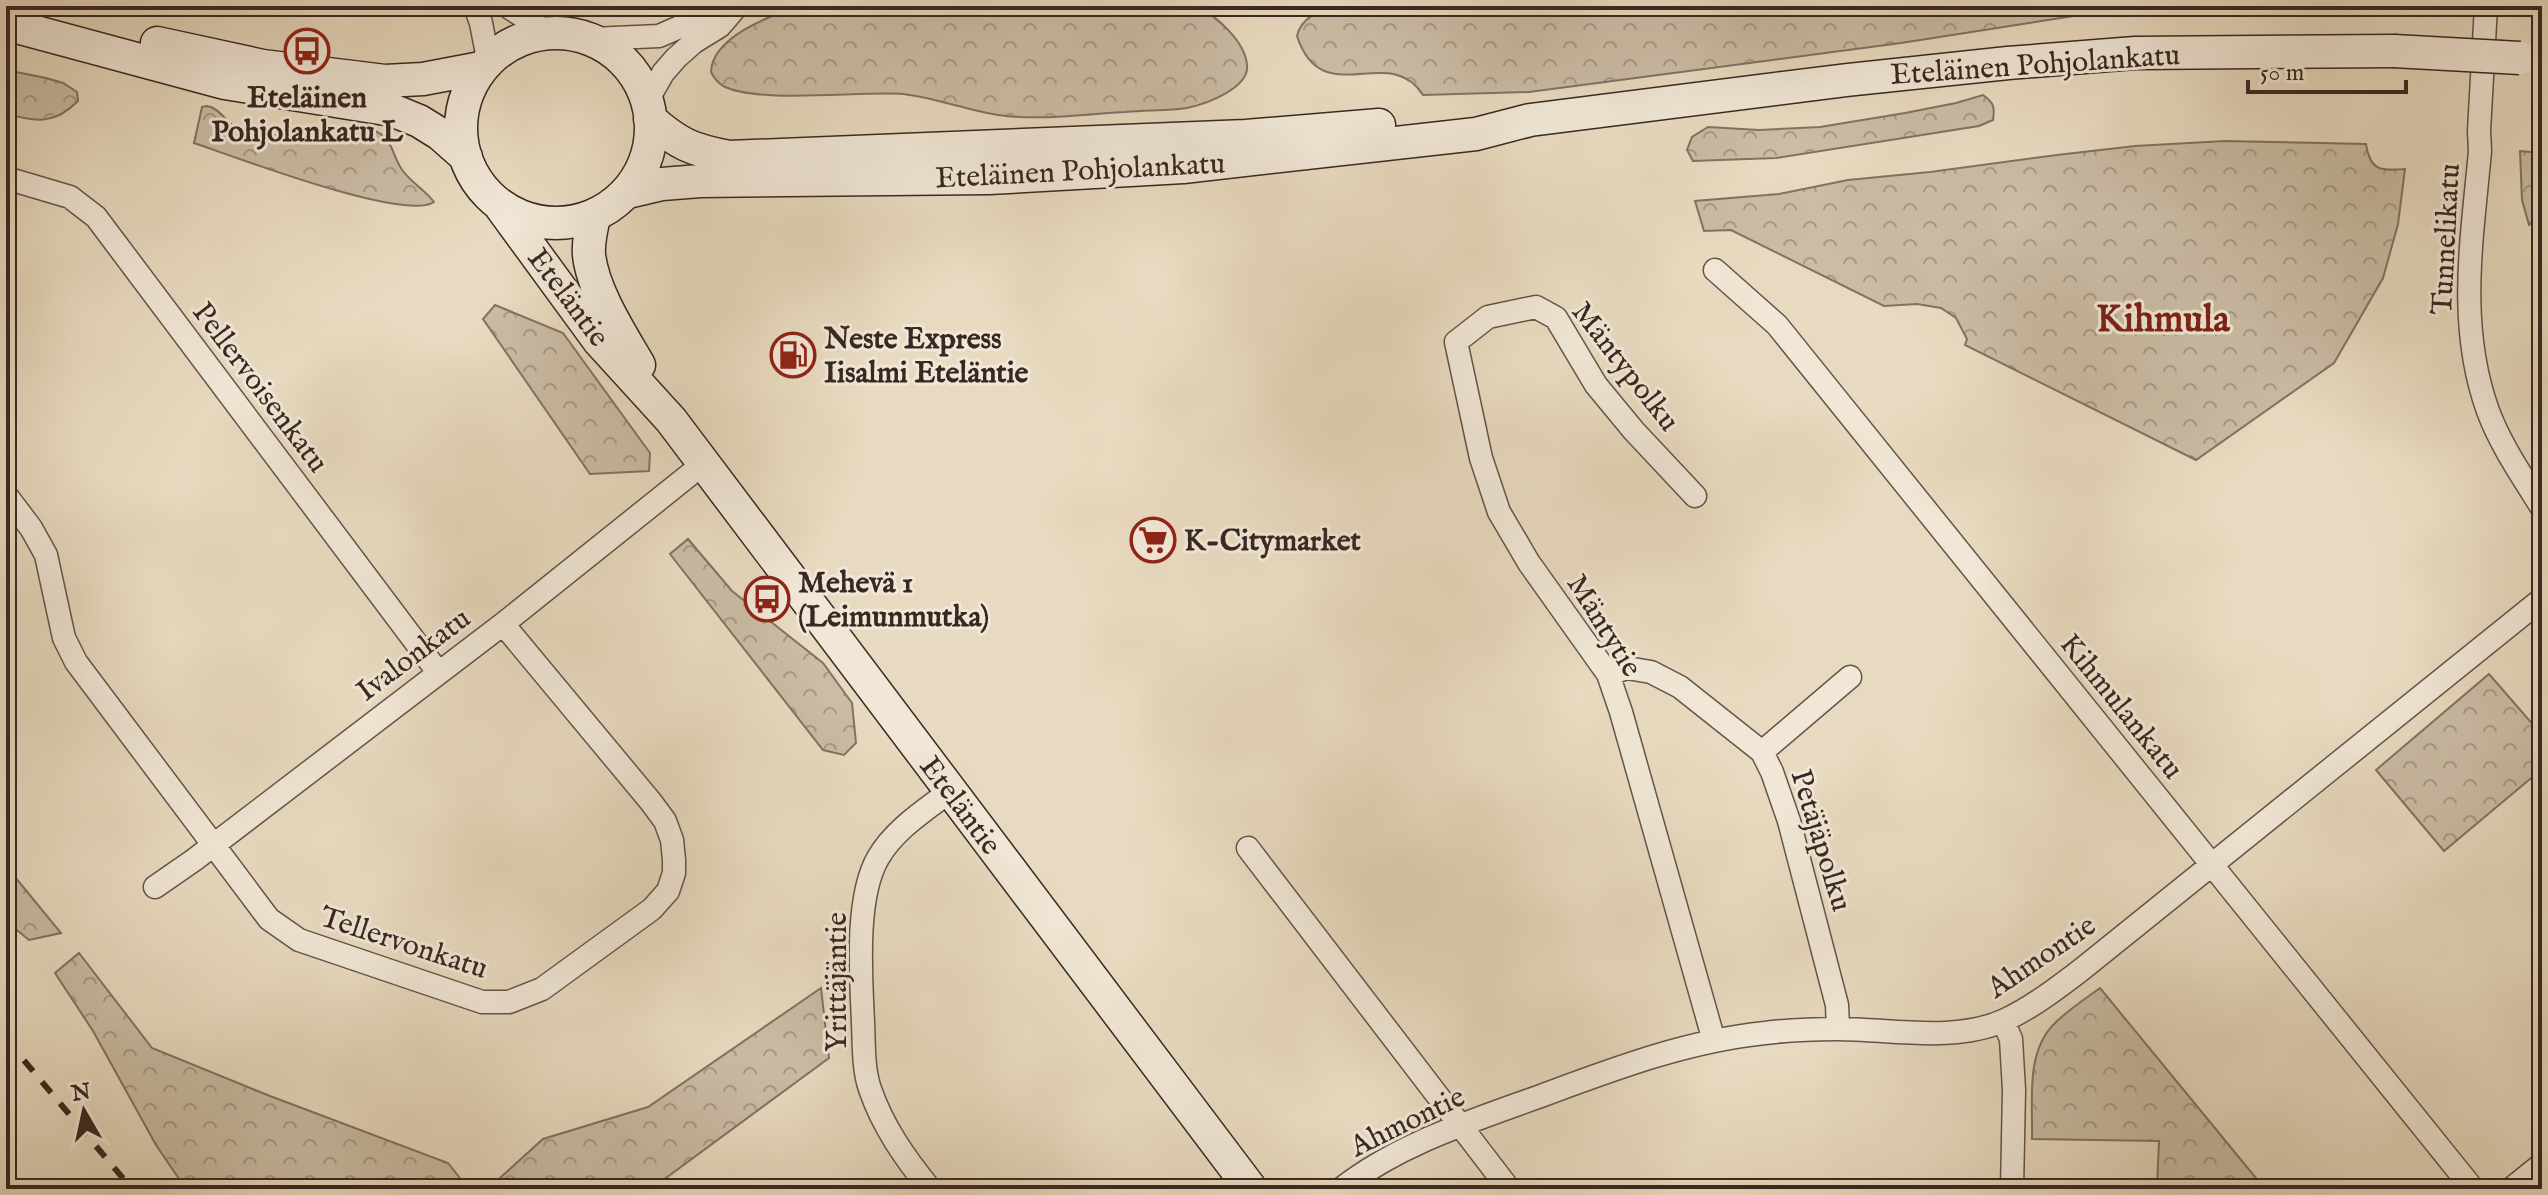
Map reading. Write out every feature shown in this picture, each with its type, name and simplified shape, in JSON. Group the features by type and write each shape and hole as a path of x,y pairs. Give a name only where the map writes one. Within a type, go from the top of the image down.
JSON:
{"main road":[{"path":"20,6 181,49 263,66 385,81 423,79 485,64 523,38 548,33 592,39 624,61 638,81 648,110 651,140 646,159 628,192 594,217 573,222 526,219 501,207 477,184 466,157 462,129 470,88 485,64"},
{"path":"6,24 225,83 392,110 440,134 466,157"},
{"name":"Eteläinen Pohjolankatu","path":"628,192 662,184 700,181 989,178 1183,167 1476,134 1530,120 1847,80 2135,53 2394,51 2531,59"},
{"name":"Eteläinen Pohjolankatu","path":"648,110 670,137 685,146 702,152 742,157 1246,136 1479,117 1530,120"},
{"name":"Eteläntie","path":"501,207 599,341 671,420"},
{"name":"Eteläntie","path":"594,217 589,237 590,258 598,286 618,330 671,420 1251,1189"}],"street":[{"path":"475,6 481,23 485,64"},
{"path":"507,6 548,33"},
{"path":"592,39 659,36 712,13 737,6"},
{"path":"648,110 663,73 694,42 720,26 737,6"},
{"name":"Tunnelikatu","path":"2486,6 2480,151 2467,287 2470,332 2477,374 2489,413 2505,449 2542,508"},
{"name":"Pellervoisenkatu","path":"6,178 70,197 96,217 438,672"},
{"name":"Kihmulankatu","path":"1715,270 1777,325 2473,1189"},
{"name":"Mäntypolku","path":"1456,342 1488,317 1536,307 1556,318 1596,385 1695,496"},
{"name":"Mäntytie","path":"1456,342 1481,458 1499,512 1529,563 1608,674 1714,1041"},
{"name":"Ivalonkatu","path":"155,887 503,624 703,464"},
{"name":"Tellervonkatu","path":"6,495 31,528 46,555 64,638 76,662 269,919 299,940 482,1002 509,1002 542,989 652,909 668,891 674,873 672,840 665,821 503,624"},
{"name":"Ahmontie","path":"1341,1189 1402,1150 1460,1125 1608,1072 1714,1041 1763,1033 1838,1029 1942,1033 1975,1029 2003,1021 2038,1001 2081,970 2542,599"},
{"name":"Petäjäpolku","path":"1608,674 1627,668 1651,672 1680,687 1762,752 1789,821 1837,1005 1838,1029"},
{"path":"1762,752 1850,677"},
{"name":"Yrittäjäntie","path":"930,1189 901,1153 869,1086 864,1055 860,963 866,890 877,860 891,840 949,792"},
{"path":"1248,848 1509,1189"},
{"path":"2003,1021 2011,1039 2012,1051 2012,1189"},
{"path":"2511,1189 2542,1164"}],"green space":[{"path":"798,6 1197,6 1213,16 1236,39 1245,56 1246,73 1242,81 1225,94 1187,108 1046,117 998,115 903,94 760,94 739,91 717,81 711,72 721,48 758,22"},
{"path":"1335,6 2155,6 1529,92 1423,95 1409,80 1392,74 1339,74 1322,70 1308,58 1297,36 1302,24 1322,10"},
{"path":"6,70 63,83 77,92 78,101 61,115 44,120 6,114"},
{"path":"1983,95 1992,103 1994,116 1993,120 1979,126 1776,158 1693,161 1687,150 1692,137 1708,127 1759,130 1820,127 1956,103"},
{"path":"202,107 218,111 237,129 253,135 343,127 376,131 389,143 403,171 434,202 417,206 356,196 194,143"},
{"path":"2225,141 2366,144 2370,160 2378,167 2405,169 2398,224 2383,278 2334,363 2196,460 1965,345 1967,339 1956,318 1941,308 1917,304 1884,306 1731,230 1704,231 1695,201 1779,194 1848,180 2135,146"},
{"path":"2520,151 2542,153 2542,216 2529,225 2522,200"},
{"path":"495,305 563,333 650,453 649,471 590,474 483,319"},
{"path":"688,539 732,591 823,663 852,703 856,743 844,755 823,750 670,554"},
{"path":"2489,674 2542,735 2542,769 2444,851 2376,770"},
{"path":"6,866 61,933 29,940 6,921"},
{"path":"79,953 152,1048 448,1163 463,1182 456,1189 186,1189 156,1145 93,1031 55,973"},
{"path":"821,988 829,1058 651,1189 469,1189 473,1184 491,1186 543,1139 648,1107"},
{"path":"2100,988 2265,1189 2157,1189 2159,1141 2032,1139 2033,1078 2039,1048 2055,1023"}],"railway":[{"path":"6,1039 132,1189"}],"place":[{"name":"Eteläinen Pohjolankatu L","path":"307,51"},
{"name":"Neste Express Iisalmi Eteläntie","path":"793,355"},
{"name":"K-Citymarket","path":"1153,540"},
{"name":"Mehevä 1 (Leimunmutka)","path":"767,599"}],"district":[{"name":"Kihmula","path":"2163,318"}]}
